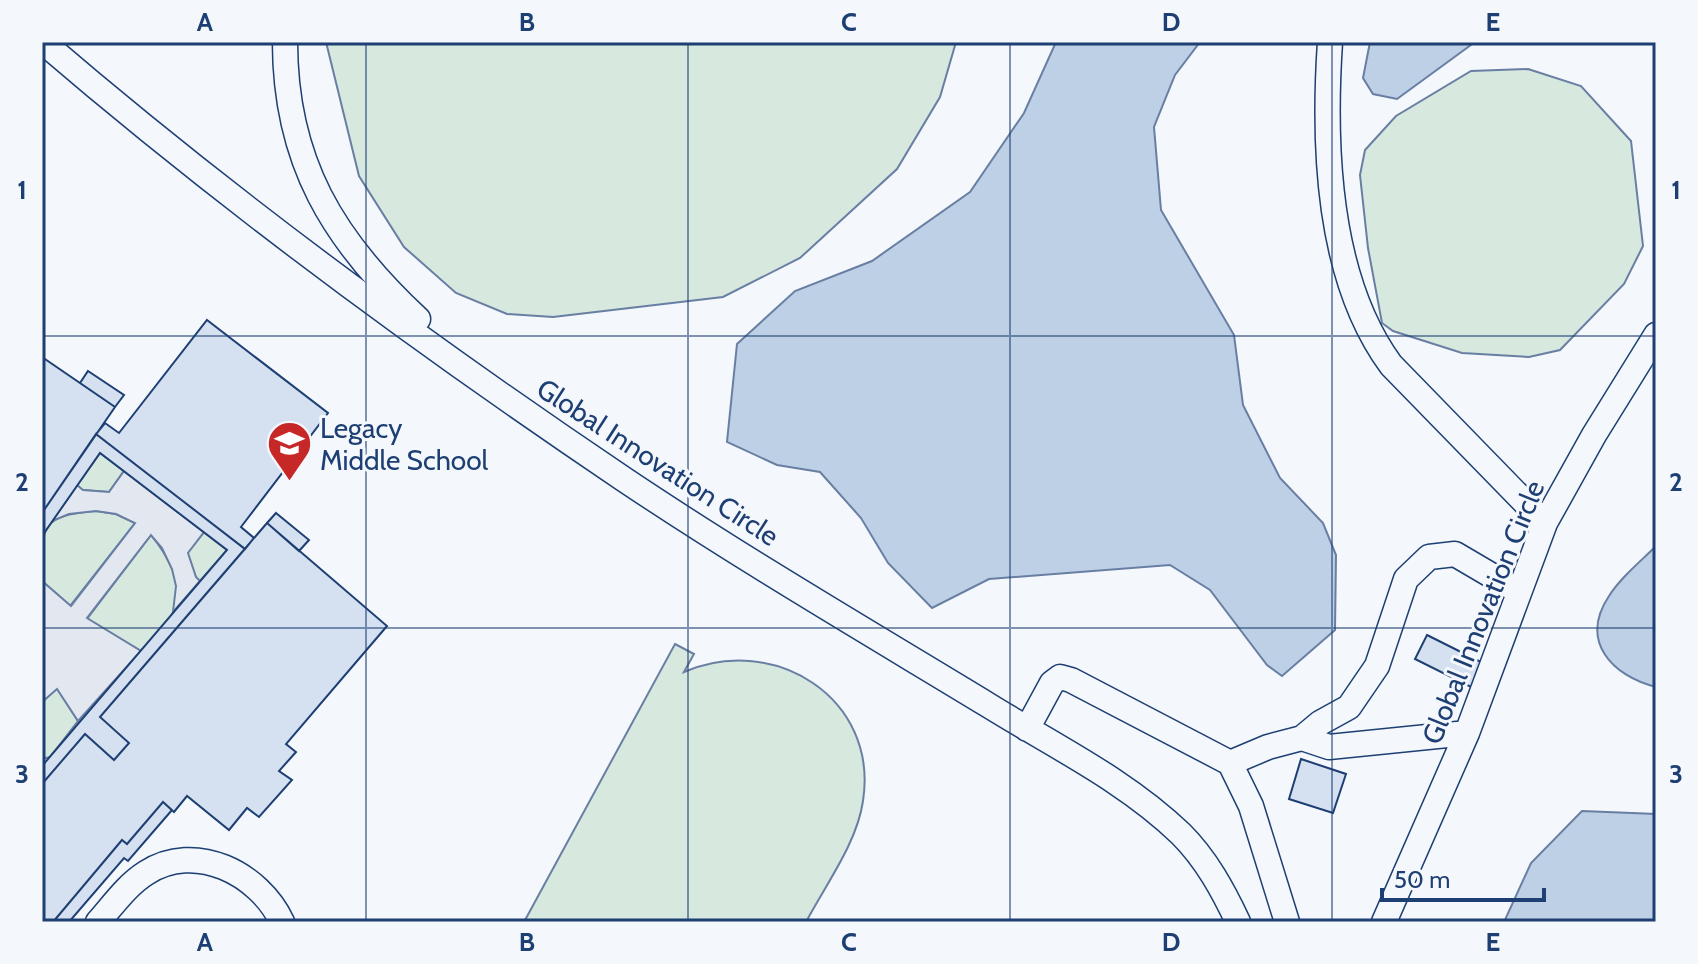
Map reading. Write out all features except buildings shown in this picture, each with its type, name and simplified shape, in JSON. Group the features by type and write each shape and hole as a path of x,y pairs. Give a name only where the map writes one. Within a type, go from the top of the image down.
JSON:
{"lane":[{"name":"Global Innovation Circle","path":"43,42 232,197 494,389 696,526 1108,776 1181,835 1219,883 1238,922"},
{"path":"285,42 292,115 310,174 324,206 374,277 494,389"},
{"path":"1330,42 1326,96 1328,166 1340,238 1361,313 1391,365 1545,523"},
{"name":"Global Innovation Circle","path":"1384,922 1467,733 1545,523 1594,435 1656,335"},
{"path":"1230,763 1268,747 1302,738 1349,707 1377,666 1406,579 1429,557 1455,554 1518,591"},
{"path":"1027,729 1052,683 1060,677 1230,763 1251,806 1287,922"},
{"path":"1302,738 1329,747 1467,733"},
{"path":"98,922 145,873 167,863 188,860 208,862 239,875 265,897 282,922"}],"shaded area":[{"path":"326,42 956,42 940,97 897,169 800,258 723,297 553,317 507,314 456,293 404,247 359,176"},
{"path":"1528,69 1581,86 1631,141 1643,246 1624,284 1560,350 1529,357 1462,353 1393,331 1382,323 1368,248 1360,175 1365,150 1396,116 1471,71"},
{"path":"100,453 124,471 109,492 82,490 77,485"},
{"path":"124,471 204,532 188,553 200,581 173,612 176,586 172,569 162,548 151,535 87,618 141,651 78,721 57,689 42,702 42,581 71,606 135,523 116,514 96,511 69,514 52,521 77,485 83,490 109,492"},
{"path":"96,511 116,514 135,523 70,606 42,581 44,537 53,521 63,516"},
{"path":"204,532 227,550 200,581 187,553"},
{"path":"151,535 173,570 177,601 167,621 141,651 87,619"},
{"path":"675,644 694,654 684,672 718,662 752,661 784,669 813,683 837,705 854,732 864,764 860,817 840,863 806,922 524,922"},
{"path":"57,688 78,721 50,757 42,759 42,702"}],"water":[{"path":"1056,42 1200,42 1175,75 1154,127 1161,210 1234,335 1243,405 1280,478 1323,523 1336,555 1335,630 1282,676 1267,665 1210,590 1170,565 989,579 932,608 888,563 861,518 820,472 777,465 727,442 737,344 795,291 872,261 970,192 1024,113"},
{"path":"1370,42 1475,42 1397,99 1373,94 1363,78"},
{"path":"1656,546 1656,687 1640,682 1614,665 1599,642 1598,628 1609,596"},
{"path":"1582,811 1656,814 1656,922 1504,922 1531,863"}],"place":[{"name":"Legacy Middle School","path":"289,483"}]}
